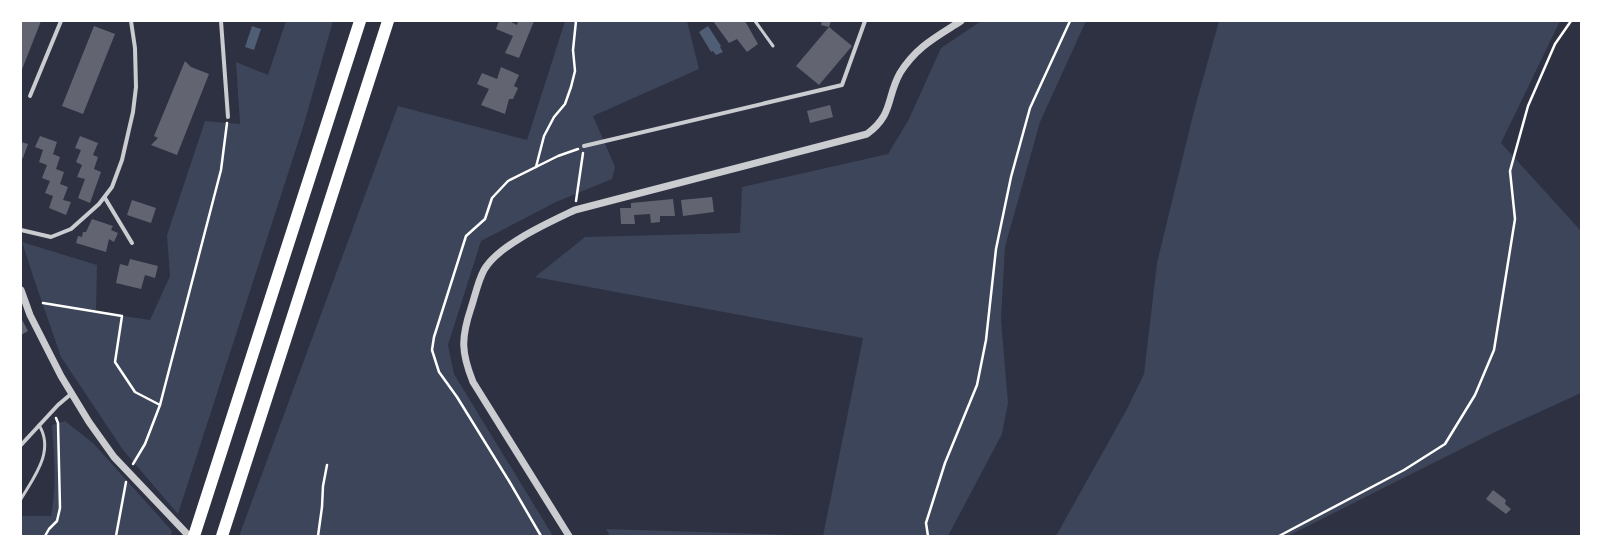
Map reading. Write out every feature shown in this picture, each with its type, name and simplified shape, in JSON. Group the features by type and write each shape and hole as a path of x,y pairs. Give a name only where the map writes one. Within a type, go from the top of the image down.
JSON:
{"highway":[{"path":"195,530 360,21"},
{"path":"222,536 388,21"}],"street":[{"path":"30,96 61,21"},
{"path":"21,230 51,238 71,229 100,204 112,186 122,160 133,112 136,87 135,56 131,21"},
{"path":"221,21 228,118"},
{"path":"584,146 842,85 865,21"},
{"path":"569,536 473,382 466,365 463,347 465,328 484,270 495,257 539,227 575,210 867,134 878,126 886,114 900,74 911,57 923,45 961,21"},
{"path":"105,198 132,243"},
{"path":"21,290 30,315 71,394 101,440 128,473 189,536"},
{"path":"21,445 71,394"}],"lane":[{"path":"755,21 773,46"},
{"path":"21,499 43,460 45,450 43,432 39,425"}],"path":[{"path":"536,167 544,136 554,117 565,104 571,86 575,71 572,50 576,21"},
{"path":"928,536 926,523 945,463 977,385 986,340 996,249 1011,177 1030,108 1070,21"},
{"path":"1279,536 1404,470 1445,444 1475,395 1494,350 1515,219 1510,171 1528,106 1555,44 1571,21"},
{"path":"116,536 120,506 128,473 145,444 160,405 221,170 228,118"},
{"path":"541,536 457,397 439,372 432,350 434,337 466,236 485,219 492,198 508,181 558,156 584,146 575,210"},
{"path":"43,303 122,316 115,362 135,392 160,405"},
{"path":"45,536 49,529 57,521 60,508 58,423 52,412"},
{"path":"318,536 323,486 327,465"}],"shaded area":[{"path":"286,21 333,21 304,124 178,514 123,450 61,357 22,242 97,265 96,312 150,320 170,276 167,235 205,121 240,124 236,62 268,75"},
{"path":"565,21 687,21 699,69 593,116 615,167 612,179 556,202 481,241 448,345 454,374 553,536 239,536 398,106 527,140"},
{"path":"981,21 1086,21 1040,122 1005,247 1001,320 1008,403 1002,434 948,536 823,536 863,338 535,277 585,237 740,233 742,187 888,154 908,121 941,48"},
{"path":"1219,21 1560,21 1501,143 1581,231 1581,393 1493,433 1288,536 1056,536 1127,409 1144,374 1157,263 1194,111"},
{"path":"252,26 261,29 254,50 245,47"},
{"path":"708,26 721,46 720,47 723,52 716,55 713,51 711,52 699,32"},
{"path":"65,421 94,444 172,531 171,536 21,536 21,516 51,516 54,493 52,425"},
{"path":"606,529 823,536 610,536"}],"building":[{"path":"21,21 41,21 21,72"},
{"path":"499,21 509,21 517,25 518,21 534,21 519,58 505,53 513,36 496,29"},
{"path":"713,21 745,21 758,44 747,52 737,39 729,43"},
{"path":"822,21 831,21 829,27 821,25"},
{"path":"94,26 115,34 83,114 62,106"},
{"path":"829,27 852,46 819,85 796,66"},
{"path":"185,61 191,67 209,74 177,155 151,145 158,138 154,136"},
{"path":"501,67 519,75 514,86 518,88 513,99 509,99 505,114 481,105 489,89 477,84 482,73 497,79"},
{"path":"830,105 833,117 810,123 807,111"},
{"path":"40,136 57,142 53,154 60,157 56,169 64,172 60,184 68,187 63,200 71,202 66,215 49,208 53,196 45,193 50,181 42,178 47,165 39,162 43,150 35,147"},
{"path":"80,136 98,143 93,155 98,157 94,169 101,172 90,203 78,198 85,179 77,177 82,165 76,162 81,150 75,148"},
{"path":"21,142 28,144 23,158 21,157"},
{"path":"712,197 714,212 683,216 681,200"},
{"path":"673,199 675,216 660,216 660,222 651,223 650,214 634,215 635,224 621,224 620,208 631,208 631,203"},
{"path":"132,200 156,208 151,223 127,215"},
{"path":"92,219 113,226 111,230 118,233 114,242 109,239 106,252 76,243 78,236 82,237 83,232 86,232"},
{"path":"130,259 158,266 155,278 145,275 141,289 116,283 120,264 128,266"},
{"path":"21,318 28,331 21,335"},
{"path":"1493,490 1506,500 1505,504 1511,509 1506,514 1486,499"}]}
